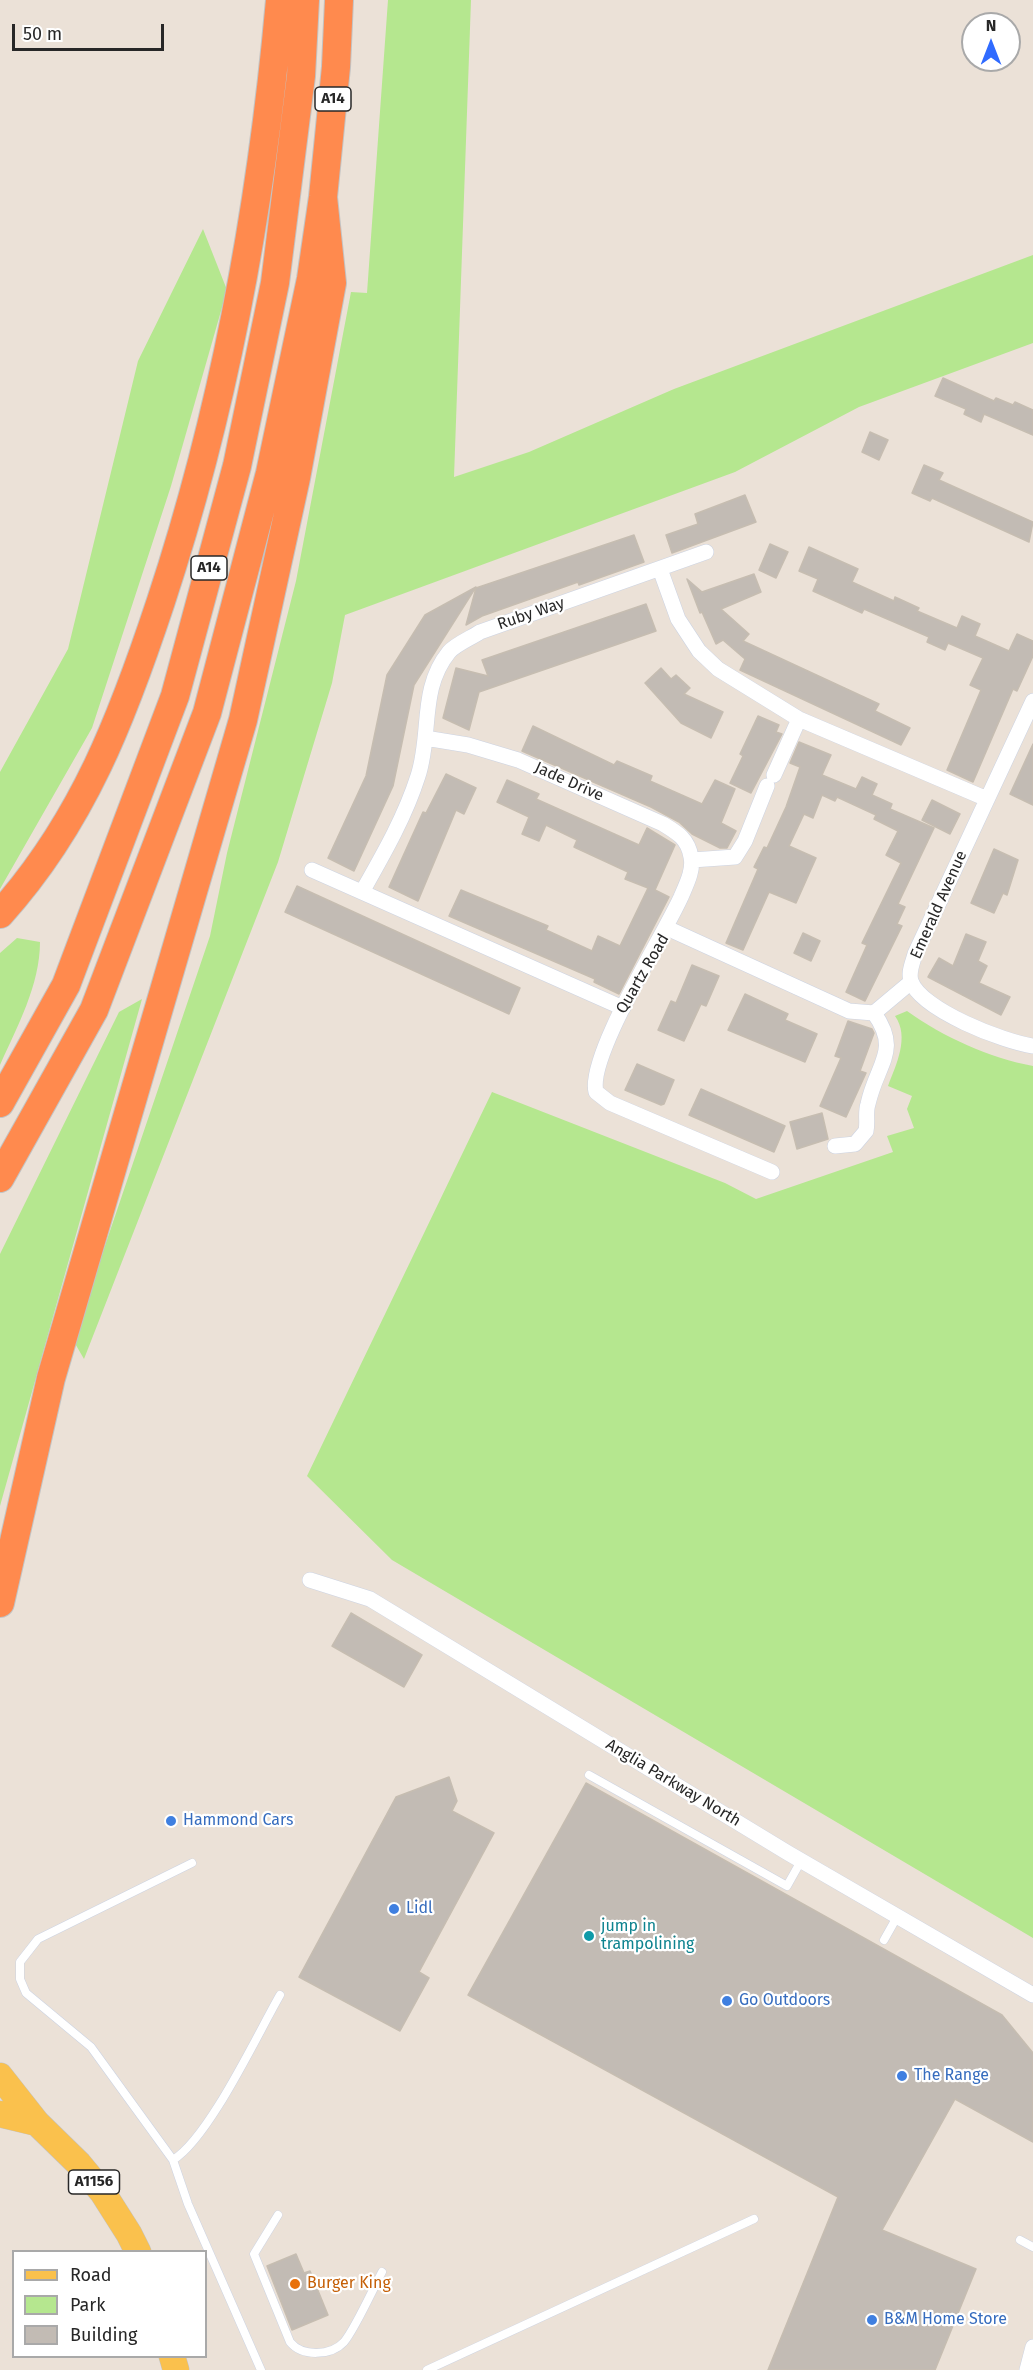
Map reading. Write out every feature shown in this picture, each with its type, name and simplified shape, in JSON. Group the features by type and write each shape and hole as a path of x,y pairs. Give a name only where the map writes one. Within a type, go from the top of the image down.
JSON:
{"highway":[{"path":"0,914 55,846 93,779 130,693 186,524 204,461 243,278 273,77 280,0"},
{"name":"A14","path":"0,1103 66,985 175,696 237,466 275,283 302,76 305,0"},
{"name":"A14","path":"0,1178 94,1010 207,713 270,473 311,279 323,197 336,68 339,0"},
{"path":"0,1603 51,1378 243,720 296,478 332,283 323,197"}],"main road":[{"name":"A1156","path":"0,2076 37,2123 79,2164 103,2193 137,2250"},
{"path":"0,2114 37,2123"}],"street":[{"name":"Ruby Way","path":"362,892 395,834 410,798 418,775 425,738 427,700 436,673 450,650 480,632 706,552"},
{"path":"660,568 678,619 699,651 718,669 799,719 987,799"},
{"name":"Emerald Avenue","path":"1033,701 915,954 910,975 916,992 929,1002 993,1035 1033,1046"},
{"path":"667,928 688,878 692,860 735,857 745,841 770,780 799,719"},
{"name":"Jade Drive","path":"425,738 468,745 507,755 663,825 684,838 692,860"},
{"path":"312,870 623,1008"},
{"name":"Quartz Road","path":"772,1172 600,1097 594,1083 594,1073 623,1008 667,928 837,1008 874,1013"},
{"path":"835,1146 855,1144 866,1131 867,1106 889,1044 886,1030 874,1013 911,982"},
{"name":"Anglia Parkway North","path":"310,1580 370,1599 801,1861 1033,1995"},
{"path":"1026,2370 1033,2347"}],"lane":[{"path":"590,1774 787,1886 801,1861"},
{"path":"192,1863 38,1939 20,1962 20,1979 26,1994 91,2047 173,2160 188,2204 261,2370"},
{"path":"884,1940 897,1917"},
{"path":"173,2160 196,2139 211,2117 279,1995"},
{"path":"278,2215 254,2254 290,2342 301,2352 318,2353 343,2343 382,2272"},
{"path":"427,2370 754,2219"},
{"path":"1020,2240 1033,2247"}],"green space":[{"path":"388,0 471,0 454,477 529,452 674,389 1033,255 1033,343 859,407 735,472 345,615 332,683 278,862 84,1359 73,1340 210,936 227,853 296,581 351,292 367,293"},
{"path":"203,229 227,290 171,486 92,728 0,889 0,772 68,649 138,361"},
{"path":"17,938 40,942 39,958 32,990 0,1065 0,953"},
{"path":"142,999 0,1506 0,1254 119,1012"},
{"path":"907,1011 967,1045 1000,1058 1033,1066 1033,1938 392,1560 307,1476 492,1092 725,1183 756,1199 893,1152 887,1136 914,1128 907,1109 912,1096 888,1086 898,1060 901,1042 899,1024 895,1016"}],"building":[{"path":"943,378 994,401 996,398 1013,405 1015,402 1033,410 1033,435 984,414 981,422 964,414 966,409 935,396"},
{"path":"870,432 888,440 879,460 862,452"},
{"path":"924,465 943,473 939,480 1033,522 1029,542 932,498 930,501 912,493"},
{"path":"745,495 756,522 672,553 666,535 698,524 695,514"},
{"path":"634,535 644,562 579,585 578,582 482,616 466,625 476,588"},
{"path":"770,544 788,552 776,578 759,570"},
{"path":"809,547 858,569 852,582 894,601 895,597 919,608 917,611 957,628 962,616 980,624 975,636 1009,651 1017,634 1033,641 1033,656 1017,691 1013,689 973,782 947,770 981,690 970,685 983,658 948,643 945,650 927,642 929,637 864,609 862,613 813,591 818,579 799,571"},
{"path":"754,574 761,592 721,609 749,634 743,641 879,704 875,711 910,728 901,745 740,670 745,659 723,640 716,644 702,612 700,613 687,579 702,592"},
{"path":"476,587 414,685 393,786 354,871 328,858 366,776 387,675 425,615"},
{"path":"646,604 656,631 479,692 469,730 443,718 456,668 488,676 482,660"},
{"path":"661,668 671,679 676,675 690,688 684,694 723,712 711,738 681,723 645,683"},
{"path":"758,716 779,725 776,732 782,734 751,793 730,783 743,756 740,754"},
{"path":"533,726 614,765 617,761 652,776 650,781 702,804 715,780 735,789 721,823 736,831 727,848 720,848 692,834 679,822 651,807 522,751"},
{"path":"799,742 831,755 822,775 856,789 862,777 877,784 872,795 892,804 890,809 934,828 898,904 905,907 897,924 902,926 865,1001 846,992 867,945 862,943 901,863 886,855 898,831 874,819 876,815 837,797 835,801 822,795 813,818 804,814 789,846 816,858 796,903 769,892 743,950 726,943 758,869 754,867 764,847 767,848 786,807 800,767 790,763"},
{"path":"1033,744 1033,805 1010,794"},
{"path":"446,774 476,788 464,814 456,810 418,901 389,887 423,812 426,813"},
{"path":"507,780 539,794 536,799 639,845 647,828 675,845 655,890 669,897 619,994 594,982 595,979 449,916 461,890 548,926 546,930 592,951 598,936 620,946 648,888 625,879 628,872 574,847 577,840 546,825 539,841 522,834 529,817 497,802"},
{"path":"932,800 960,814 950,834 922,820"},
{"path":"994,849 1018,860 1007,895 1003,893 994,913 971,903"},
{"path":"297,886 520,988 509,1014 285,912"},
{"path":"803,933 820,941 811,961 794,953"},
{"path":"966,934 986,942 978,961 987,966 979,983 1010,997 1001,1015 928,977 939,958 953,966"},
{"path":"692,965 719,976 706,1006 701,1004 684,1041 658,1030 671,1001 676,1003"},
{"path":"745,994 788,1014 785,1020 817,1034 805,1062 728,1030"},
{"path":"848,1021 872,1029 874,1033 860,1071 866,1073 846,1117 820,1106 841,1058 835,1056"},
{"path":"637,1064 674,1080 664,1104 661,1105 625,1090"},
{"path":"701,1089 785,1126 774,1152 689,1115"},
{"path":"822,1113 828,1139 797,1149 790,1122"},
{"path":"351,1613 422,1655 404,1687 332,1646"},
{"name":"Lidl","path":"449,1777 457,1801 452,1811 494,1833 419,1972 429,1978 400,2031 299,1977 396,1797"},
{"path":"586,1783 1002,2015 1033,2053 1033,2142 955,2099 882,2230 976,2269 935,2370 768,2370 838,2197 468,1995"},
{"name":"Burger King","path":"296,2254 304,2273 310,2271 328,2315 292,2330 267,2266"}],"place":[{"name":"Hammond Cars","path":"171,1821"},
{"name":"Lidl","path":"394,1909"},
{"name":"jump in trampolining","path":"589,1936"},
{"name":"Go Outdoors","path":"727,2001"},
{"name":"The Range","path":"902,2076"},
{"name":"Burger King","path":"295,2284"},
{"name":"B&M Home Store","path":"872,2320"}]}
